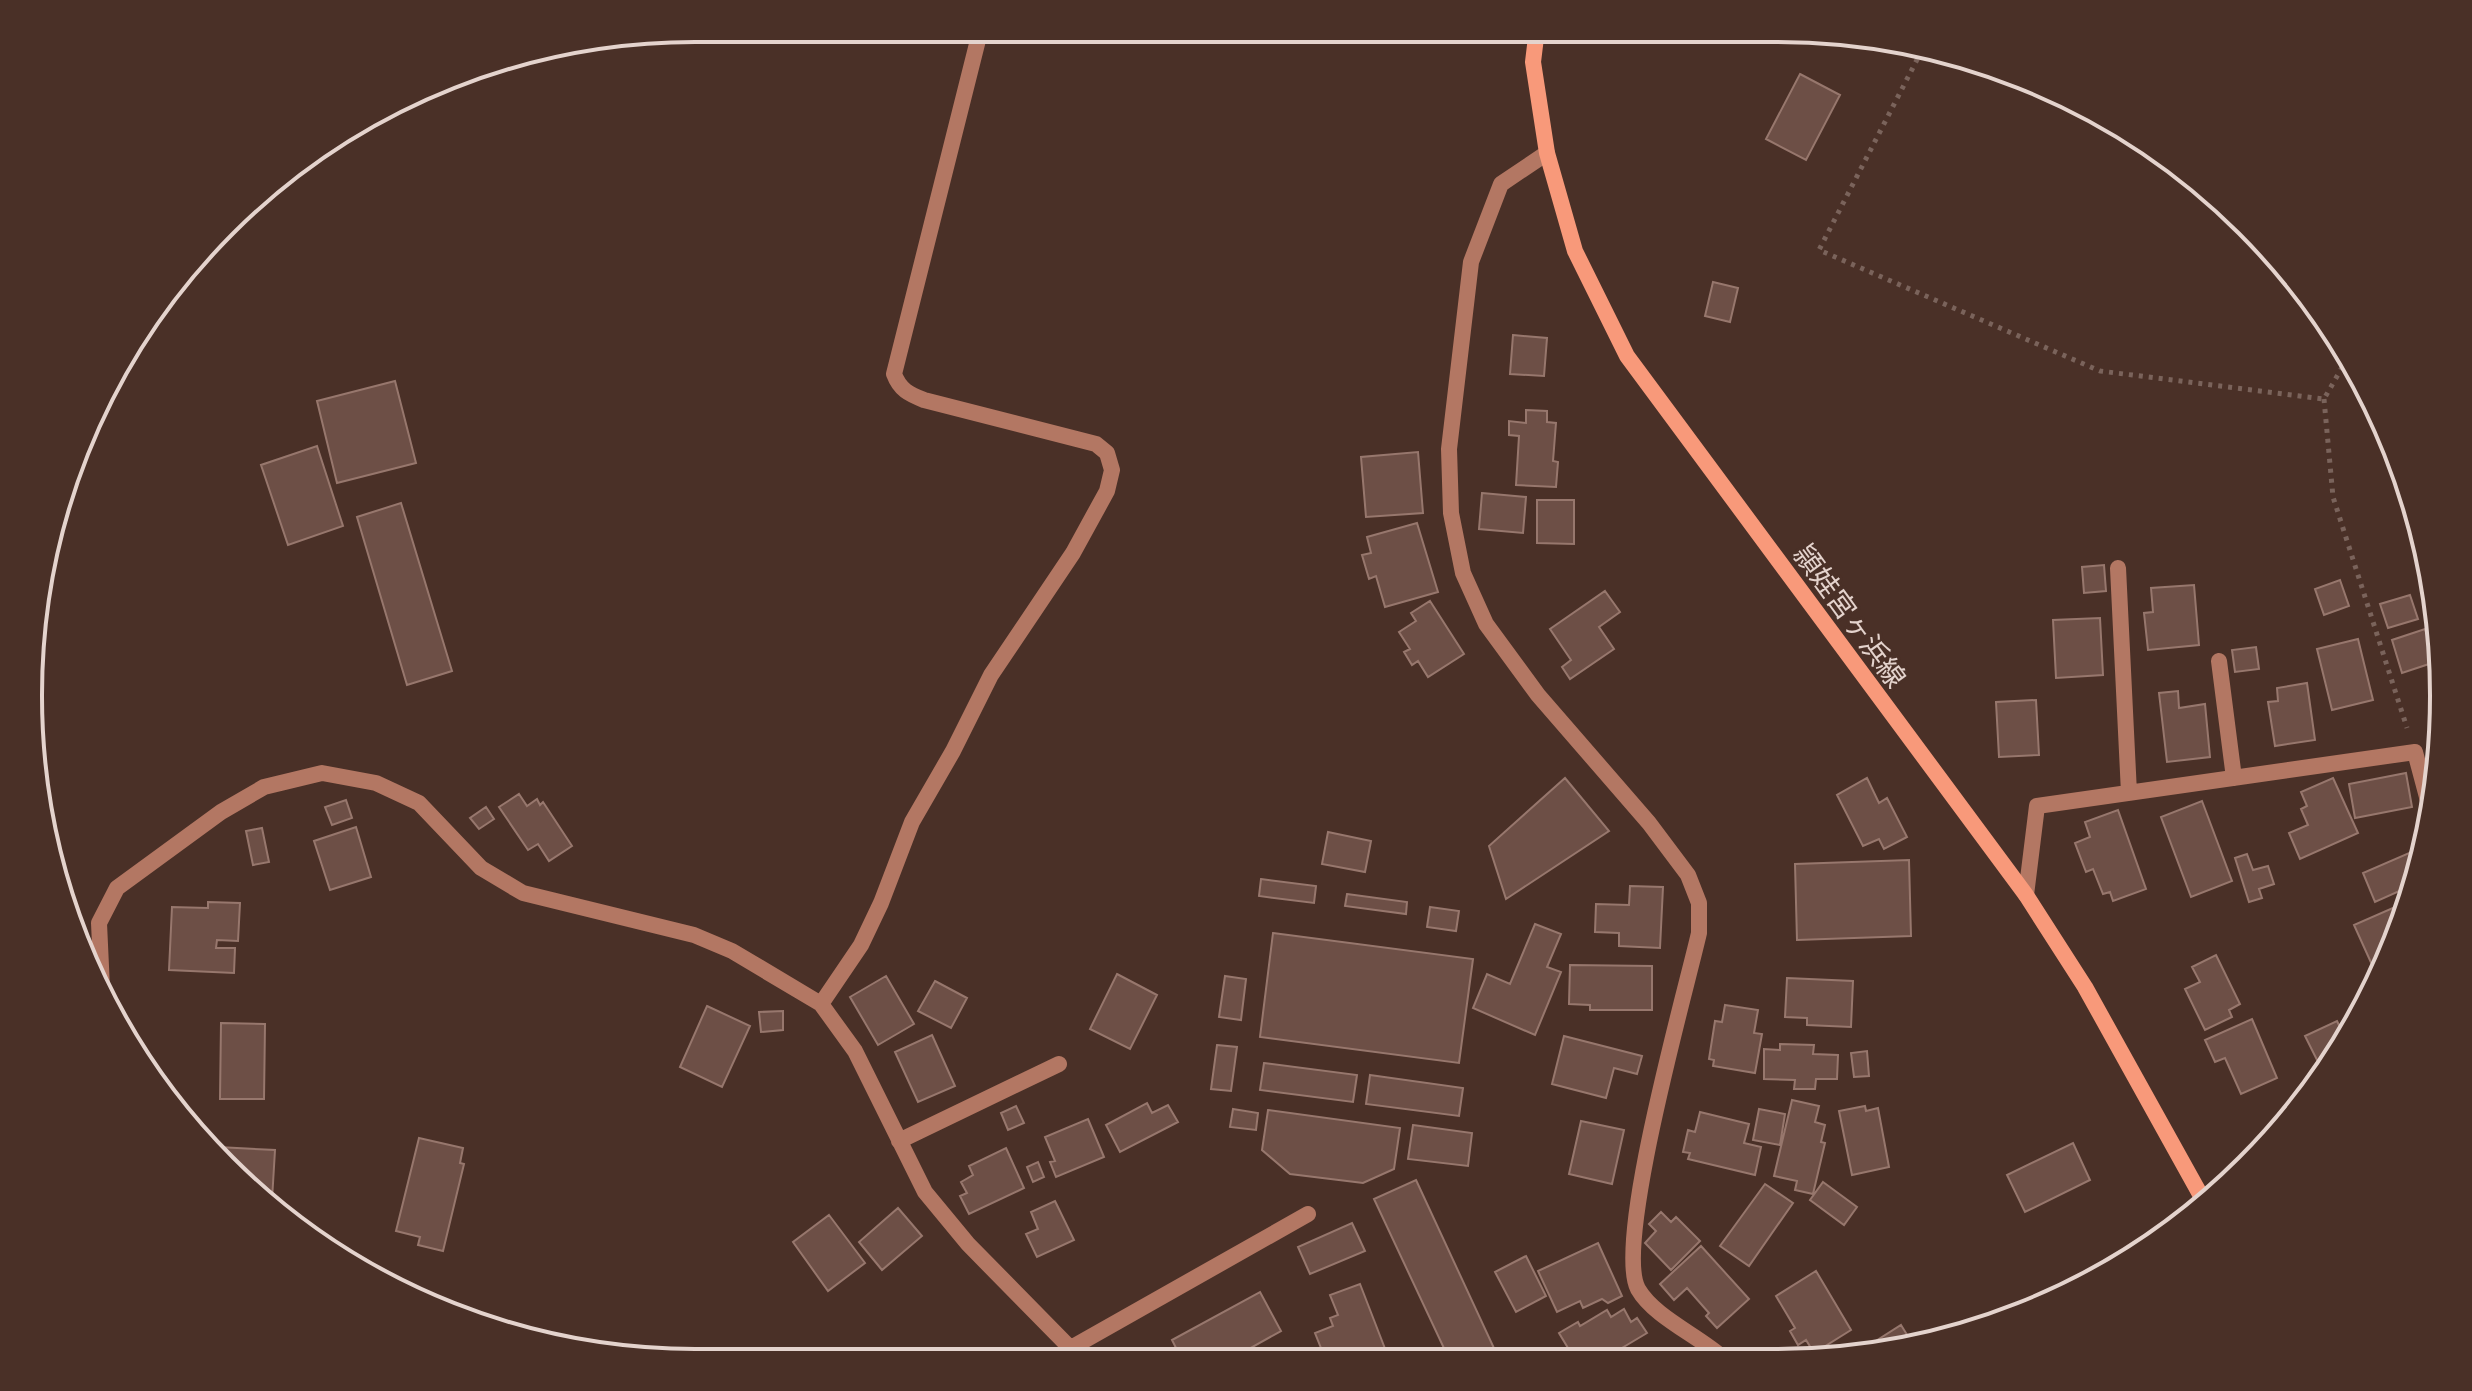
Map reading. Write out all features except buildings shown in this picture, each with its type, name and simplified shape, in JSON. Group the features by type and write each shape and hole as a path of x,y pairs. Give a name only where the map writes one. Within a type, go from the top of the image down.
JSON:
{"main road":[{"name":"頴娃宮ヶ浜線","path":"1535,42 1533,62 1547,153 1575,251 1627,356 2026,895 2085,987 2200,1193"}],"street":[{"path":"821,1004 861,945 912,822 953,751 991,675 1073,553 1107,491 1112,470 1107,453 1096,444 924,400 908,394 898,385 894,374 977,42"},
{"path":"1547,153 1501,184 1471,262 1449,449 1451,513 1463,573 1486,624 1538,695 1649,823 1688,875 1699,903 1699,933 1642,1176 1631,1258 1638,1289 1655,1308 1711,1349"},
{"path":"2118,568 2129,793"},
{"path":"2219,661 2234,778"},
{"path":"2026,895 2037,806 2415,752 2424,784"},
{"path":"101,967 99,923 117,888 221,812 264,787 322,773 376,783 419,803 481,868 523,893 694,935 732,951 821,1004 855,1051 925,1192 968,1244 1071,1349"},
{"path":"899,1141 1059,1064"},
{"path":"1084,1349 1308,1214"}],"path":[{"path":"1918,58 1819,250 2100,371 2324,399"},
{"path":"2342,368 2324,399 2333,497 2415,752"}]}
